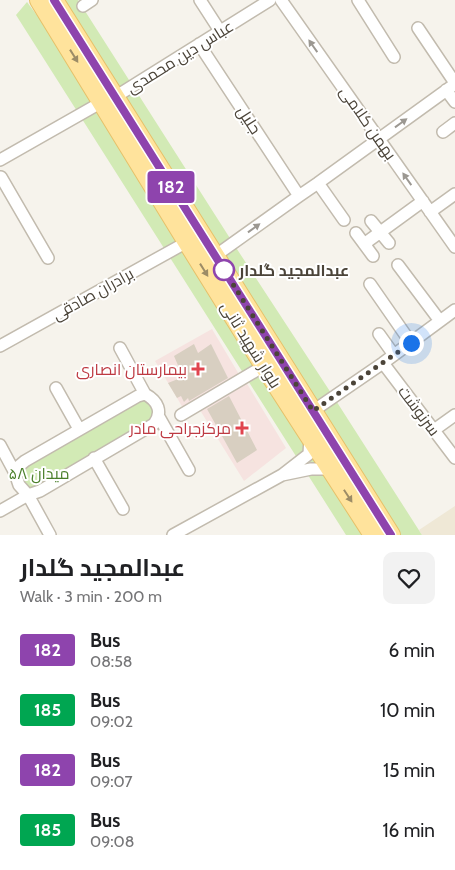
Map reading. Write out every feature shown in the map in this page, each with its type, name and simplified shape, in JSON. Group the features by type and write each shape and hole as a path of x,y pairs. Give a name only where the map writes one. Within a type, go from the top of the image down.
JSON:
{"main road":[{"name":"بلوار شهید ثانی","path":"39,0 215,256 306,415 310,438 373,535"},
{"name":"بلوار شهید ثانی","path":"54,0 187,242 264,366 306,415 391,535"}],"street":[{"path":"200,0 220,31"},
{"name":"عباس دین محمدی","path":"0,161 109,100 270,0"},
{"name":"بهمن کلامی","path":"281,0 455,247"},
{"path":"358,0 394,56"},
{"path":"418,28 452,86 455,102"},
{"name":"جلیل","path":"199,44 299,196"},
{"path":"215,256 452,86"},
{"path":"443,132 455,124"},
{"path":"0,161 2,169 0,177 48,258"},
{"path":"318,183 344,220"},
{"path":"430,212 455,194"},
{"path":"364,244 423,201"},
{"path":"371,221 389,243"},
{"path":"356,233 372,256"},
{"name":"برادران صادقی","path":"0,346 187,242"},
{"path":"398,265 440,321"},
{"path":"370,284 411,343"},
{"path":"306,415 455,311"},
{"path":"379,334 394,355"},
{"path":"120,348 145,394 151,397 156,404 159,418 189,470"},
{"name":"سرنوشت","path":"382,363 455,458"},
{"path":"181,415 264,366"},
{"path":"56,388 79,430"},
{"path":"15,473 25,461 138,396 145,394"},
{"path":"434,430 455,415"},
{"path":"0,511 28,495 40,491 154,424 159,418"},
{"path":"173,535 282,475 309,454 310,438"},
{"path":"0,445 15,473 19,485 28,495 50,535"},
{"path":"94,458 123,509"},
{"path":"282,475 311,469 330,469"}],"shaded area":[{"name":"بیمارستان انصاری","path":"212,329 240,376 183,408 155,361"},
{"name":"مرکزجراحی مادر","path":"246,382 286,448 244,481 198,407"},
{"path":"455,506 455,535 422,535 419,530"}],"green space":[{"path":"54,0 78,0 422,535 391,535"},
{"path":"27,2 102,102 373,535 346,535 16,15"},
{"name":"میدان ۵۸","path":"145,394 159,417 35,493 19,485 19,466"}],"building":[{"path":"194,344 198,353 211,344 228,378 189,401 188,398 184,402 181,396 177,398 168,383 183,377 174,356"},
{"path":"229,396 257,450 237,463 207,409"}],"bus line":[{"name":"182","path":"54,0 391,535"}],"place":[{"name":"عبدالمجید گلدار","path":"224,270"},
{"name":"بیمارستان انصاری","path":"198,369"},
{"name":"مرکزجراحی مادر","path":"242,428"}],"route":[{"path":"224,270 313,411 411,343"}]}
